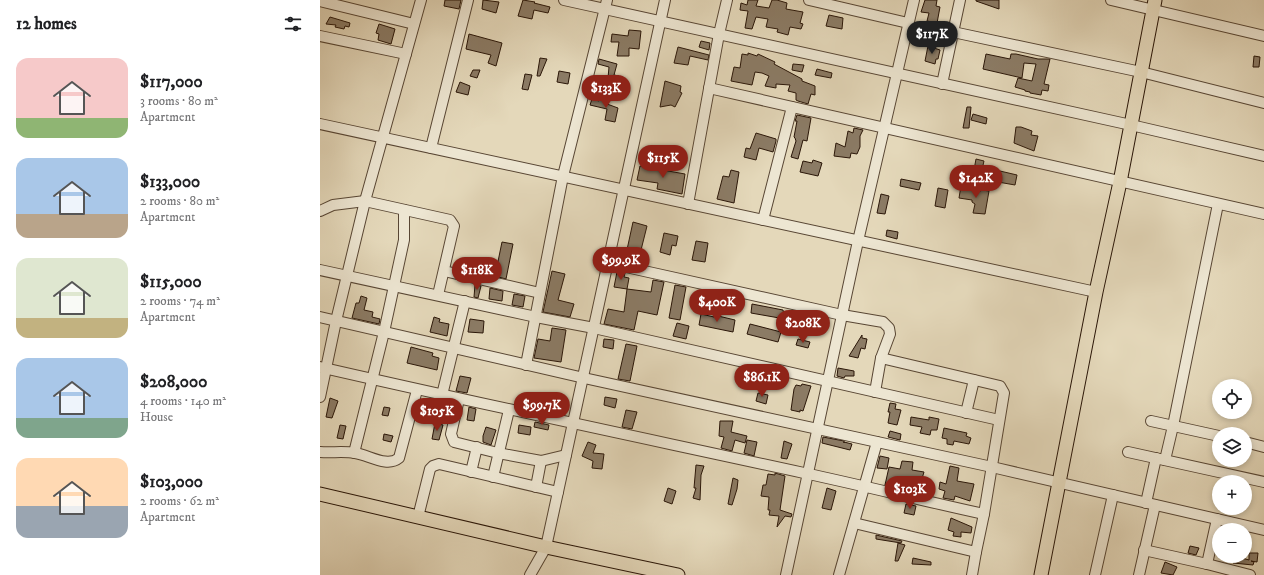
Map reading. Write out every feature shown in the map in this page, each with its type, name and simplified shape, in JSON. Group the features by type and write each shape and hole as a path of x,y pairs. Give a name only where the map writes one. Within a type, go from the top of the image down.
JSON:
{"main road":[{"path":"1041,575 1154,5"},
{"path":"320,494 546,547 678,575"}],"street":[{"path":"320,397 323,368 348,276 365,201 421,0"},
{"path":"431,148 468,0"},
{"path":"564,0 606,4 661,21 1264,156"},
{"path":"530,575 546,547 572,424 584,378 665,0"},
{"path":"688,204 719,34 727,0"},
{"path":"811,0 908,23"},
{"path":"786,575 858,241 914,0"},
{"path":"942,84 960,0"},
{"path":"1111,0 1154,5 1264,36"},
{"path":"320,1 414,24"},
{"path":"526,365 563,176 606,4"},
{"path":"953,32 1141,72 1264,103"},
{"path":"320,36 406,54"},
{"path":"709,88 1264,214"},
{"path":"763,220 792,107"},
{"path":"320,124 1096,292"},
{"path":"320,211 333,205 365,201 450,220 454,226 438,295"},
{"path":"1139,575 1150,504 1160,459 1173,426 1218,204"},
{"path":"354,453 373,380 404,240 404,210"},
{"path":"608,263 842,315 883,322 887,324 890,334 881,358 875,392"},
{"path":"320,270 536,317 594,328 999,420"},
{"path":"444,271 540,293"},
{"path":"442,395 465,301"},
{"path":"320,317 584,378 992,467 1264,530"},
{"path":"881,358 1000,386 1004,393 984,514 972,575"},
{"path":"323,368 417,390 807,474 984,514"},
{"path":"966,413 974,380"},
{"path":"320,452 354,453 387,462 395,462 399,458 417,390"},
{"path":"460,399 451,434 454,442 498,453 541,461 566,455"},
{"path":"493,477 509,410"},
{"path":"1151,421 1212,434"},
{"path":"839,575 877,442"},
{"path":"1252,444 1264,447"},
{"path":"471,472 477,447"},
{"path":"1128,452 1264,482"},
{"path":"536,487 541,461"},
{"path":"418,517 430,469 439,464 558,492"},
{"path":"1095,575 1113,495"},
{"path":"1207,564 1217,519"},
{"path":"854,523 976,552"},
{"path":"1144,550 1250,575"}],"building":[{"path":"445,0 461,0 459,9 444,6"},
{"path":"483,0 499,2 496,13 482,9"},
{"path":"523,0 550,7 548,13 534,10 532,19 518,16"},
{"path":"748,0 758,0 756,6 769,8 772,0 787,3 786,9 803,12 800,23 803,24 801,29 790,27 788,35 777,32 778,29 766,27 768,19 756,17 752,29 745,28 748,11 740,10 741,3 747,5"},
{"path":"925,0 937,0 936,6 940,7 937,23 927,21 929,13 921,12"},
{"path":"999,0 999,9 976,1"},
{"path":"829,15 843,18 842,29 826,26"},
{"path":"330,17 350,23 349,27 345,26 344,29 335,27 336,25 326,24"},
{"path":"379,24 395,29 391,44 378,40 379,34 376,33"},
{"path":"629,30 641,31 639,49 629,48 629,56 617,56 619,42 611,42 612,34 628,36"},
{"path":"469,34 502,43 496,66 488,63 491,55 466,49"},
{"path":"701,41 710,43 709,50 699,47"},
{"path":"928,46 940,50 935,64 925,61"},
{"path":"678,47 709,55 708,60 690,56 688,65 674,63"},
{"path":"748,53 757,56 758,54 775,62 774,64 802,79 802,81 815,86 815,95 811,94 808,104 798,101 796,100 796,93 788,91 790,85 776,84 776,88 765,86 769,76 762,73 755,72 752,85 731,81 734,67 740,68 742,54 748,55"},
{"path":"986,54 1010,59 1011,54 1016,54 1038,59 1050,59 1044,84 1049,85 1048,91 1042,90 1041,95 1030,93 1015,87 1018,78 1032,81 1036,64 1024,63 1022,78 983,69"},
{"path":"1254,56 1260,57 1259,67 1253,67"},
{"path":"540,58 547,59 540,76 537,76"},
{"path":"599,59 617,64 614,75 619,76 618,82 613,81 610,90 607,89 609,67 598,64"},
{"path":"793,64 804,65 802,72 792,70"},
{"path":"817,69 832,73 831,78 815,75"},
{"path":"473,70 480,70 477,78 470,76"},
{"path":"559,71 570,73 568,84 557,82"},
{"path":"525,74 532,75 528,90 522,89"},
{"path":"597,78 605,81 602,90 594,87"},
{"path":"665,81 681,86 680,92 682,93 675,107 671,105 660,107"},
{"path":"460,82 470,86 468,95 456,92"},
{"path":"599,97 608,99 607,104 618,108 615,122 605,120 607,109 590,105 592,99 599,101"},
{"path":"967,107 971,107 969,128 963,128"},
{"path":"973,114 987,118 986,124 971,120"},
{"path":"797,115 811,118 807,141 803,140 798,159 791,157 796,141 794,137"},
{"path":"1016,127 1021,127 1032,131 1031,135 1038,136 1034,151 1014,143"},
{"path":"854,128 863,130 860,136 860,147 857,154 851,153 850,158 834,156 836,143 845,147 848,131 853,133"},
{"path":"756,133 776,139 776,141 773,152 759,148 756,160 744,157 746,148 750,149"},
{"path":"976,159 984,161 980,178 974,177 976,170 974,170"},
{"path":"813,160 822,163 818,176 800,172 803,161 812,163"},
{"path":"640,166 685,174 682,194 657,189 658,183 637,180"},
{"path":"731,170 739,172 734,203 717,199 723,176 729,177"},
{"path":"1000,171 1017,175 1015,185 998,182"},
{"path":"901,179 921,183 919,190 900,186"},
{"path":"961,186 981,191 989,191 985,214 973,213 975,204 972,200 959,198"},
{"path":"938,188 948,190 945,208 935,206"},
{"path":"881,194 889,196 885,214 877,213"},
{"path":"633,222 647,226 638,262 625,259"},
{"path":"887,230 898,232 897,239 886,236"},
{"path":"664,233 678,236 676,246 672,245 670,255 660,252"},
{"path":"696,241 708,243 705,262 692,260"},
{"path":"502,242 513,244 506,279 495,276"},
{"path":"552,271 565,274 558,300 574,304 570,317 543,312"},
{"path":"617,272 625,273 624,277 629,278 627,289 614,287"},
{"path":"653,280 664,282 657,315 638,311 634,330 604,324 608,309 624,312 627,289 651,292"},
{"path":"475,285 481,286 478,298 474,297"},
{"path":"675,285 686,287 680,320 669,318"},
{"path":"490,288 503,291 502,301 489,299"},
{"path":"514,294 525,296 523,307 512,305"},
{"path":"361,296 367,298 364,310 373,312 372,317 380,319 379,324 352,318 356,303 359,303"},
{"path":"725,299 739,301 738,310 723,307"},
{"path":"752,304 783,310 785,319 751,313"},
{"path":"701,314 714,317 714,315 735,320 733,332 699,325"},
{"path":"434,317 440,319 439,322 449,324 447,336 430,332"},
{"path":"820,317 826,318 824,329 817,326"},
{"path":"470,319 484,321 483,333 468,332"},
{"path":"677,323 689,326 686,339 673,336"},
{"path":"750,324 781,332 778,342 747,334"},
{"path":"552,328 566,330 561,362 534,358 538,339 550,341"},
{"path":"862,335 862,338 867,339 865,349 861,348 858,358 849,356"},
{"path":"604,339 614,340 613,349 603,347"},
{"path":"798,339 810,342 808,348 796,345"},
{"path":"626,344 637,346 630,381 618,379"},
{"path":"411,347 433,353 432,356 439,358 437,370 407,363"},
{"path":"838,368 854,371 854,376 845,376 844,378 837,376"},
{"path":"739,369 749,372 747,380 736,380"},
{"path":"460,376 471,378 467,393 456,391"},
{"path":"802,384 811,386 803,411 800,410 800,412 791,410 794,389 796,385 801,386"},
{"path":"758,393 768,395 766,404 756,401"},
{"path":"605,397 617,399 615,408 604,405"},
{"path":"330,398 338,401 332,418 326,417"},
{"path":"890,403 896,404 895,409 901,410 897,425 888,423"},
{"path":"384,407 390,408 388,416 382,415"},
{"path":"469,407 476,409 474,421 467,420"},
{"path":"626,410 637,412 632,429 622,427"},
{"path":"911,417 929,420 929,417 939,419 937,430 931,430 930,435 920,433 922,427 910,425"},
{"path":"720,421 733,421 731,432 747,436 745,443 735,440 732,451 721,448 724,437 719,436"},
{"path":"535,422 549,425 548,430 534,427"},
{"path":"435,423 443,425 439,440 432,439"},
{"path":"340,425 346,426 343,439 337,438"},
{"path":"519,425 531,427 530,435 518,433"},
{"path":"486,427 496,430 491,445 483,442"},
{"path":"944,428 967,433 966,436 971,438 969,444 954,441 953,445 947,444 947,439 942,438"},
{"path":"890,431 901,434 900,440 888,437"},
{"path":"384,434 393,436 391,442 383,440"},
{"path":"823,437 852,444 850,450 822,443"},
{"path":"747,440 757,442 754,456 744,453"},
{"path":"784,441 792,444 787,459 781,458"},
{"path":"588,442 596,445 593,453 604,454 602,469 592,468 593,461 582,456"},
{"path":"880,456 889,458 887,469 877,468"},
{"path":"902,461 913,462 912,470 924,472 921,482 911,480 908,490 885,485 889,467 900,469"},
{"path":"696,465 704,466 701,475 700,500 693,498 696,488 694,488"},
{"path":"950,466 959,468 957,481 974,484 970,501 955,496 954,500 943,498 945,491 939,489 940,482 946,484"},
{"path":"775,473 785,476 780,510 792,514 791,517 785,516 777,527 779,516 769,515 769,497 761,496 763,485 766,485 768,474 775,475"},
{"path":"733,478 738,480 732,505 728,504"},
{"path":"668,488 676,491 672,504 664,501"},
{"path":"827,488 836,491 831,510 822,508"},
{"path":"906,504 916,506 914,515 904,513"},
{"path":"951,518 972,527 971,533 961,532 961,537 953,536 954,532 948,530"},
{"path":"876,535 902,541 901,543 876,539"},
{"path":"898,543 905,545 898,561 895,561"},
{"path":"1190,546 1199,548 1196,555 1188,553"},
{"path":"1252,553 1258,553 1257,562 1252,561"},
{"path":"913,558 931,562 931,565 912,564"},
{"path":"1252,561 1254,562 1253,565 1233,563 1252,563"},
{"path":"1165,562 1177,567 1173,575 1161,573"}]}
